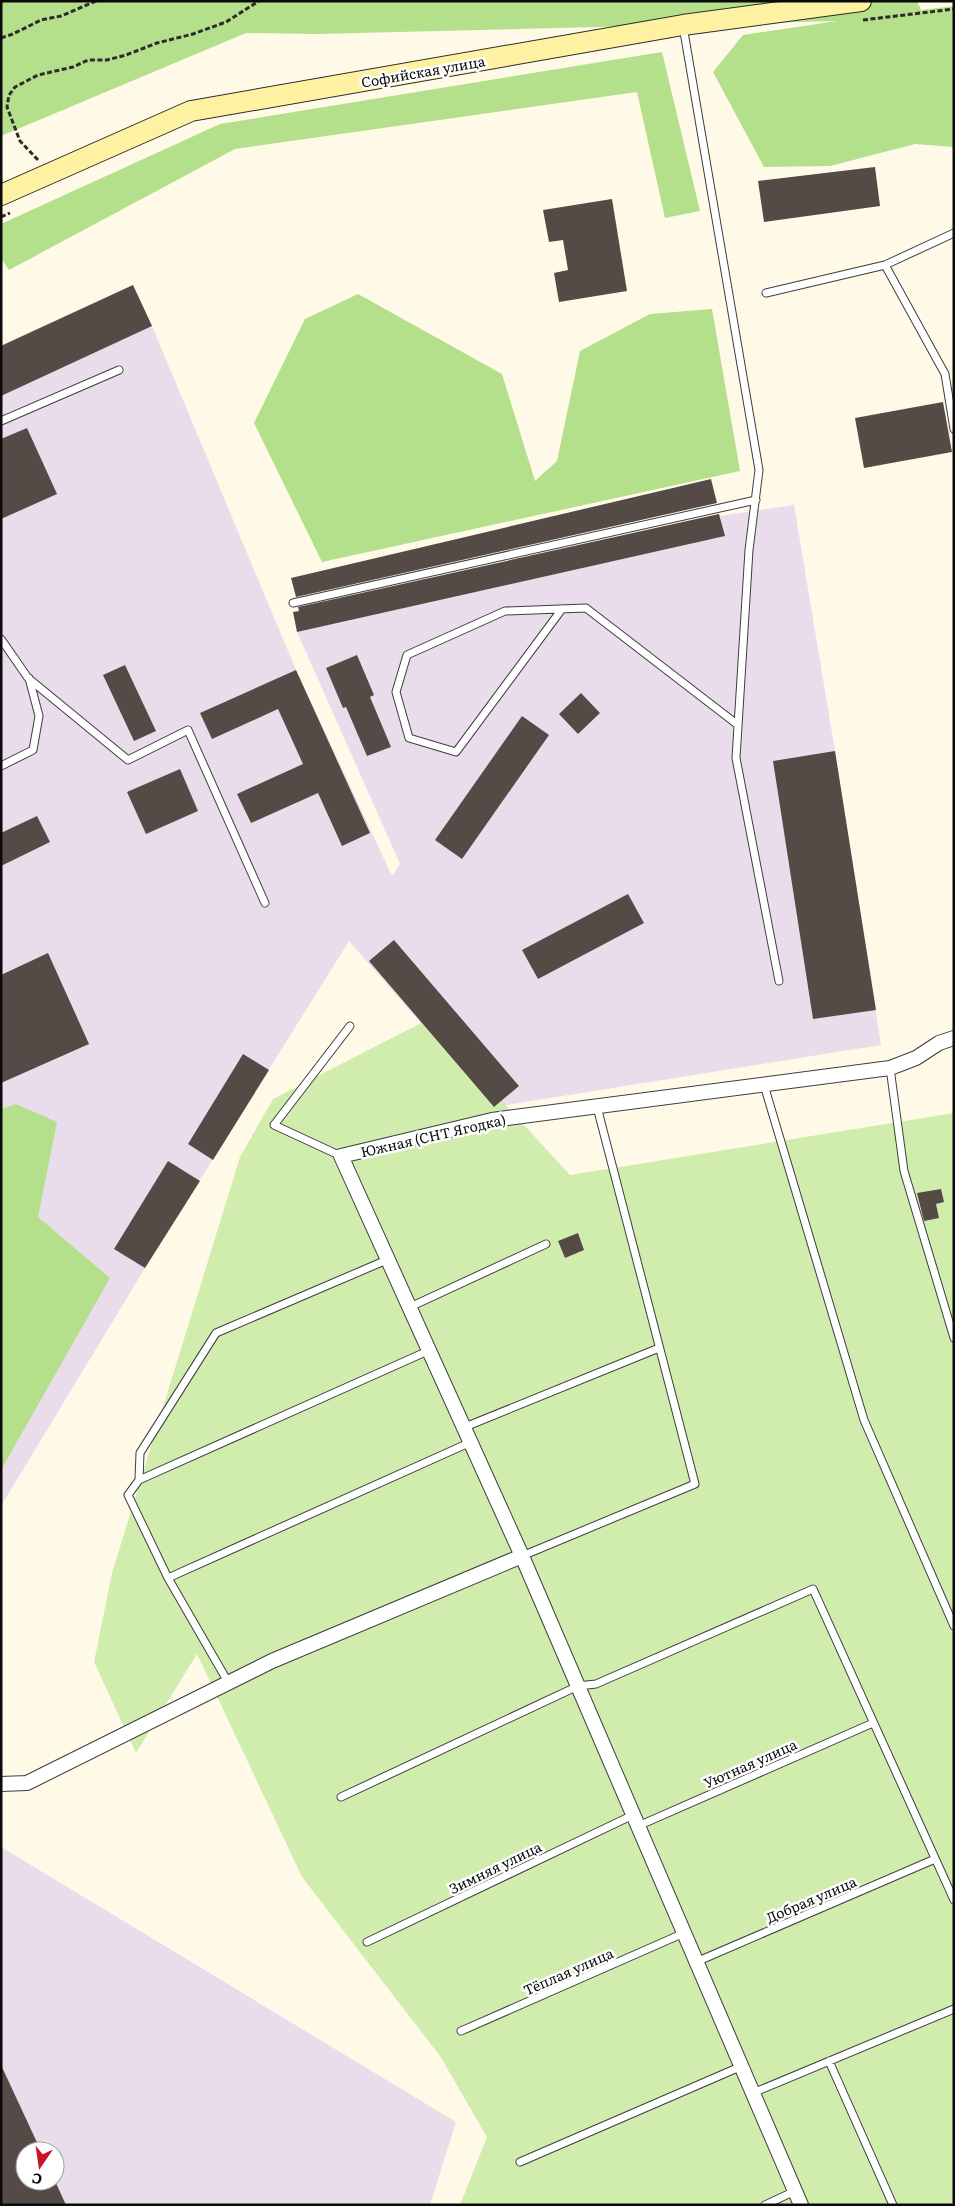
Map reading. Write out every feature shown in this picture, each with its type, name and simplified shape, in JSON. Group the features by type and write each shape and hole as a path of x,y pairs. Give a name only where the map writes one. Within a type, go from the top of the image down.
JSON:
{"main road":[{"name":"Софийская улица","path":"6,204 56,171 191,112 683,25 861,1"}],"street":[{"name":"Южная (СНТ Ягодка)","path":"801,2205 522,1556 341,1156 492,1120 890,1068 916,1058 939,1043 954,1038"},
{"path":"1,1784 27,1783 272,1661 522,1556"}],"lane":[{"path":"683,25 760,470 749,550 736,758 779,981"},
{"path":"766,292 885,265 954,233"},
{"path":"885,265 944,374 954,429"},
{"path":"1,421 119,370"},
{"path":"293,603 756,500"},
{"path":"562,609 456,752 409,738 396,692 406,655 505,611 586,608 738,725"},
{"path":"1,639 28,678 128,760 188,730 265,903"},
{"path":"1,766 34,750 38,716 28,678"},
{"path":"341,1156 274,1125 350,1026"},
{"path":"890,1068 904,1171 954,1338"},
{"path":"764,1085 864,1420 954,1626"},
{"path":"522,1556 694,1484 597,1106"},
{"path":"410,1307 546,1244"},
{"path":"139,1480 140,1453 216,1333 388,1259"},
{"path":"465,1427 659,1348"},
{"path":"228,1682 168,1578 128,1495 139,1480 430,1350"},
{"path":"168,1578 471,1442"},
{"path":"341,1797 578,1686 596,1684 813,1589 954,1900"},
{"name":"Уютная улица","path":"635,1820 873,1723"},
{"name":"Зимняя улица","path":"367,1942 635,1820"},
{"name":"Добрая улица","path":"696,1962 935,1858"},
{"name":"Тёплая улица","path":"461,2031 685,1933"},
{"path":"753,2093 954,2009"},
{"path":"829,2061 892,2205"},
{"path":"520,2162 742,2066"},
{"path":"764,2205 795,2191"}],"path":[{"path":"1,38 14,34 41,20 61,16 96,1"},
{"path":"56,171 38,160 20,141 16,133 7,101 15,87 38,75 74,67 88,60 107,60 158,43 193,34 226,22 259,1"},
{"path":"855,22 954,9"},
{"path":"1,216 6,204"}],"shaded area":[{"path":"133,285 152,326 296,670 392,876 400,864 297,632 724,536 720,516 794,505 881,1045 494,1107 349,941 145,1268 1,1506 1,345"},
{"path":"1,1847 456,2122 430,2205 1,2205"}],"green space":[{"path":"1,1 917,1 921,10 954,6 954,147 915,144 830,166 764,167 713,72 743,35 837,21 317,34 246,33 1,136"},
{"path":"662,52 700,211 665,218 637,92 235,149 9,270 1,258 1,224 220,124"},
{"path":"358,294 502,374 535,481 557,461 580,351 650,314 712,309 740,471 322,562 254,423 305,319"},
{"path":"427,1020 570,1175 954,1113 954,2205 460,2205 487,2137 440,2056 302,1877 197,1654 136,1753 94,1662 112,1573 240,1157 273,1099"},
{"path":"16,1104 57,1122 38,1217 110,1278 1,1470 1,1109"}],"building":[{"path":"875,167 880,206 764,222 758,181"},
{"path":"612,199 627,291 559,302 554,273 568,270 563,240 549,242 543,210"},
{"path":"133,285 152,326 1,396 1,346"},
{"path":"943,402 952,452 864,468 855,418"},
{"path":"27,428 57,494 1,519 1,439"},
{"path":"711,479 717,503 296,597 291,578"},
{"path":"719,514 725,536 297,632 293,612 299,611 298,607"},
{"path":"357,655 374,695 370,697 391,747 367,756 346,707 343,708 326,668"},
{"path":"125,665 156,731 134,741 103,675"},
{"path":"296,670 370,833 342,846 318,793 251,823 237,794 303,764 278,709 212,739 200,713"},
{"path":"581,693 600,713 578,734 559,714"},
{"path":"522,716 549,735 462,859 435,840"},
{"path":"835,751 876,1010 813,1019 773,761"},
{"path":"180,769 198,811 146,834 127,792"},
{"path":"37,816 50,842 1,866 1,833"},
{"path":"628,894 644,923 538,979 522,950"},
{"path":"394,940 519,1086 494,1107 369,961"},
{"path":"48,953 89,1044 1,1083 1,975"},
{"path":"243,1054 269,1070 213,1160 188,1144"},
{"path":"168,1161 200,1181 145,1268 114,1249"},
{"path":"941,1189 944,1202 936,1204 939,1218 924,1221 917,1193"},
{"path":"578,1233 584,1250 565,1258 558,1241"},
{"path":"1,2065 36,2141 15,2141 15,2191 60,2191 66,2205 1,2205"}]}
